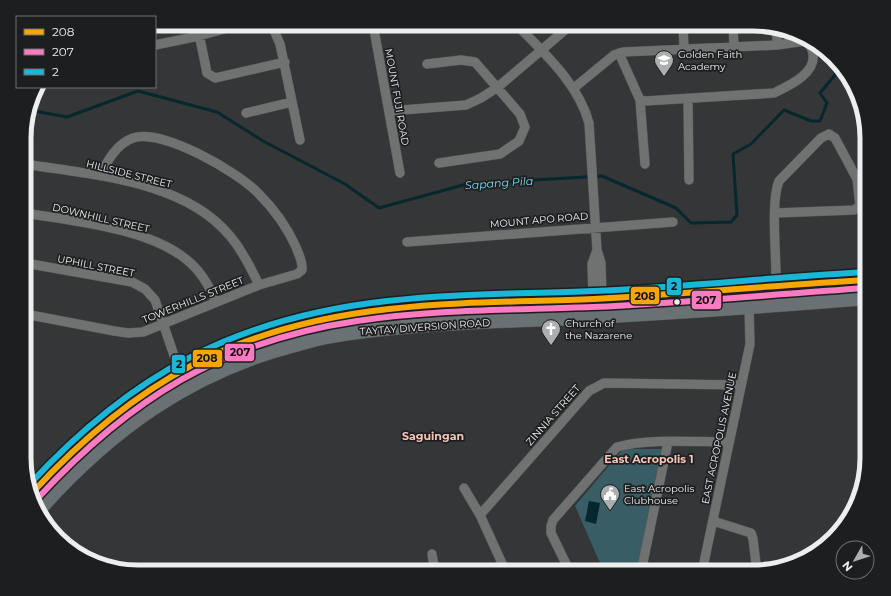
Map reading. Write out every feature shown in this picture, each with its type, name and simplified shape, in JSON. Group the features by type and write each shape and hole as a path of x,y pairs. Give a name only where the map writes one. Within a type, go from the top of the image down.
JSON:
{"main road":[{"name":"TAYTAY DIVERSION ROAD","path":"36,488 47,474 96,428 135,398 179,370 232,345 268,333 321,319 389,309 598,298 860,280"},
{"name":"TAYTAY DIVERSION ROAD","path":"42,506 57,489 107,441 137,418 187,387 233,364 273,350 324,337 429,326 749,307 860,299"},
{"path":"179,370 187,387"}],"street":[{"path":"198,31 207,74 210,77 215,78 285,62"},
{"path":"156,45 217,31"},
{"path":"274,31 285,62 300,140"},
{"name":"MOUNT FUJI ROAD","path":"374,31 400,173"},
{"path":"523,31 542,50 574,88 585,109 589,123 597,250 601,263 598,298"},
{"path":"389,112 466,105 498,87 564,31"},
{"path":"683,31 684,49"},
{"path":"733,31 734,46"},
{"path":"777,34 778,45"},
{"path":"574,88 618,53 778,45 800,42"},
{"path":"640,100 774,93 791,85 811,65 813,56 810,47"},
{"path":"618,53 640,100 645,164"},
{"path":"427,64 461,60 475,62 520,114 525,126 519,141 500,154 438,163"},
{"path":"688,98 689,180"},
{"path":"246,114 292,102"},
{"path":"775,213 854,210 860,206 857,180 835,138 829,134 821,138 779,181 775,190 775,213 776,285"},
{"name":"TOWERHILLS STREET","path":"31,315 128,333 144,332 216,302 297,274 302,270 301,258 292,239 268,203 245,182 222,166 196,153 171,142 149,136 134,137 123,144 112,155 101,176"},
{"name":"HILLSIDE STREET","path":"31,165 101,176 168,193 191,203 210,217 230,236 250,265 259,286"},
{"name":"DOWNHILL STREET","path":"31,214 106,228 161,243 178,253 198,271 209,286 216,302"},
{"name":"MOUNT APO ROAD","path":"407,242 673,222"},
{"name":"UPHILL STREET","path":"31,264 132,282 145,289 156,300 179,370"},
{"name":"EAST ACROPOLIS AVENUE","path":"704,565 728,442 750,344 749,307"},
{"name":"ZINNIA STREET","path":"480,515 589,391 597,386 604,383 741,385"},
{"path":"567,565 552,532 551,526 553,520 617,447 668,442 728,442"},
{"path":"642,565 668,442"},
{"path":"464,488 480,515 503,565"},
{"path":"713,521 751,533 756,565"},
{"path":"432,554 434,565"}],"shaded area":[{"path":"623,449 663,449 638,565 601,565 575,506"},
{"path":"589,501 600,503 596,524 585,521"}],"waterway":[{"name":"Sapang Pila","path":"35,111 67,117 138,91 217,112 263,141 345,184 379,208 467,184 602,176 676,208 691,223 731,222 737,215 733,154 751,144 784,110 811,121 820,121 827,103 820,93 837,72"}],"transit line":[{"name":"2","path":"34,480 68,446 107,411 148,382 190,357 235,337 282,321 332,309 413,298 627,289 860,273"},
{"name":"208","path":"36,489 71,454 110,419 150,390 192,365 236,345 283,329 334,317 415,306 594,299 860,280"},
{"name":"207","path":"38,497 72,463 107,431 143,404 181,380 221,360 263,343 308,330 357,321 416,314 592,307 860,289"}],"place":[{"name":"Golden Faith Academy","path":"664,77"},
{"name":"Church of the Nazarene","path":"551,346"},
{"name":"East Acropolis Clubhouse","path":"610,511"}],"district":[{"name":"Saguingan","path":"433,436"},
{"name":"East Acropolis 1","path":"649,459"}]}
